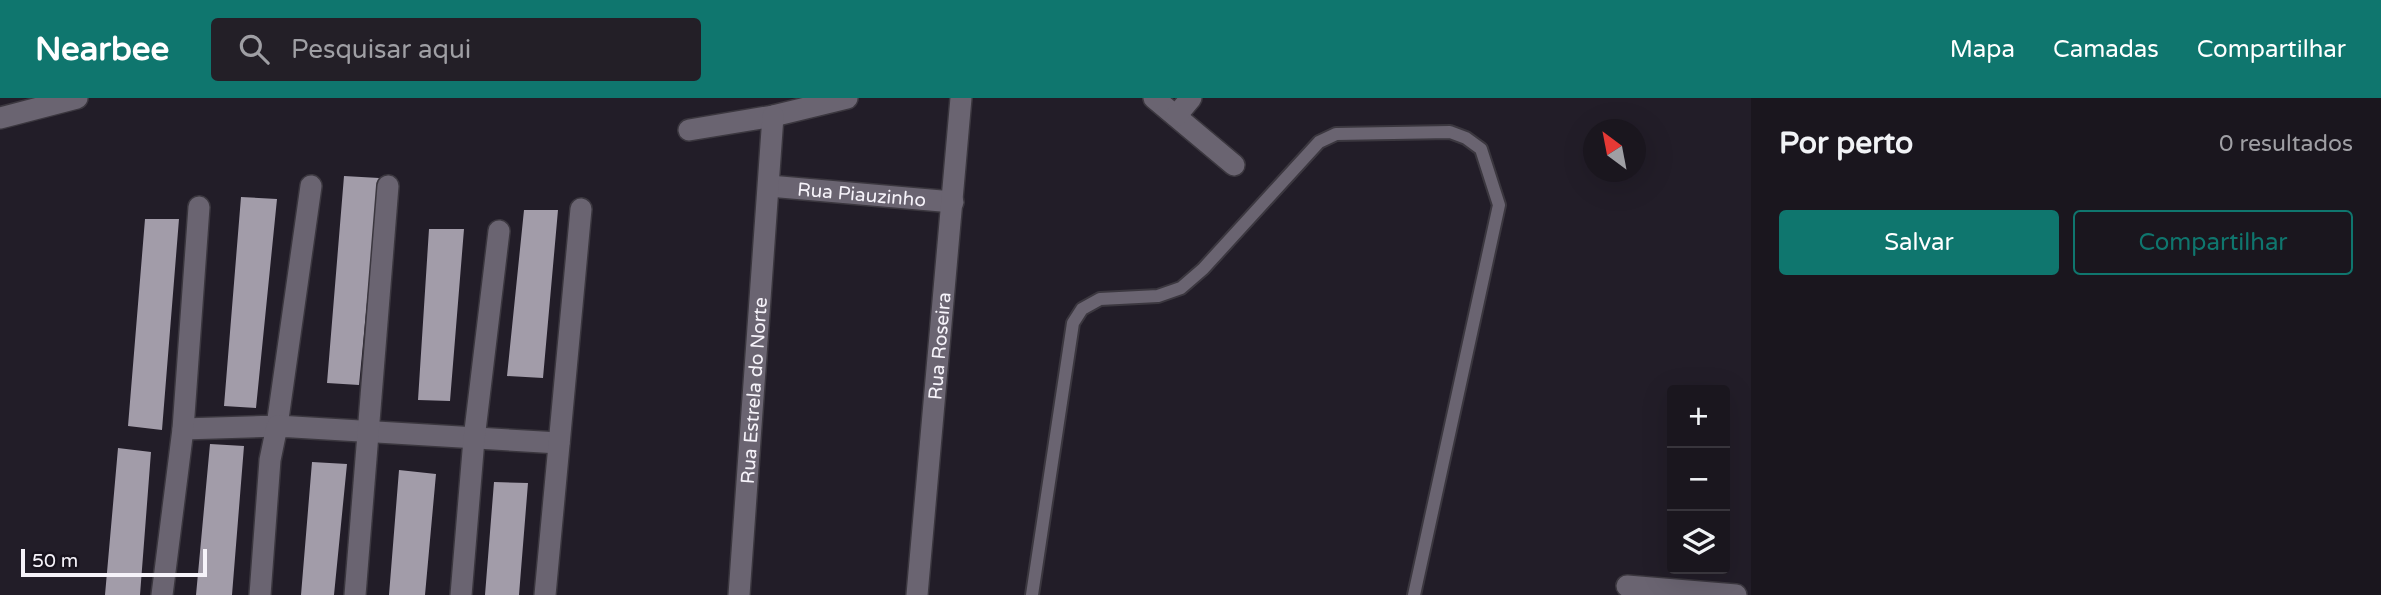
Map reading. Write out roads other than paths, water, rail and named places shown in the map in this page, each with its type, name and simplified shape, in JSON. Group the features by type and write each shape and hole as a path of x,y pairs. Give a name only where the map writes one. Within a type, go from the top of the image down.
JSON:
{"street":[{"path":"0,118 77,98"},
{"path":"689,130 773,116 847,98"},
{"name":"Rua Roseira","path":"917,595 961,98"},
{"path":"1154,98 1234,165"},
{"path":"1176,116 1191,98"},
{"name":"Rua Estrela do Norte","path":"739,595 773,116"},
{"path":"260,595 270,460 311,186"},
{"path":"355,595 388,186"},
{"name":"Rua Piauzinho","path":"769,186 953,202"},
{"path":"162,595 183,429 199,207"},
{"path":"545,595 581,209"},
{"path":"461,595 474,439 499,231"},
{"path":"183,429 277,426 559,443"},
{"path":"1627,586 1736,595"}],"lane":[{"path":"1032,595 1073,323 1082,309 1100,299 1158,296 1181,288 1203,269 1319,142 1336,134 1450,132 1466,138 1481,149 1499,205 1414,595"}]}
